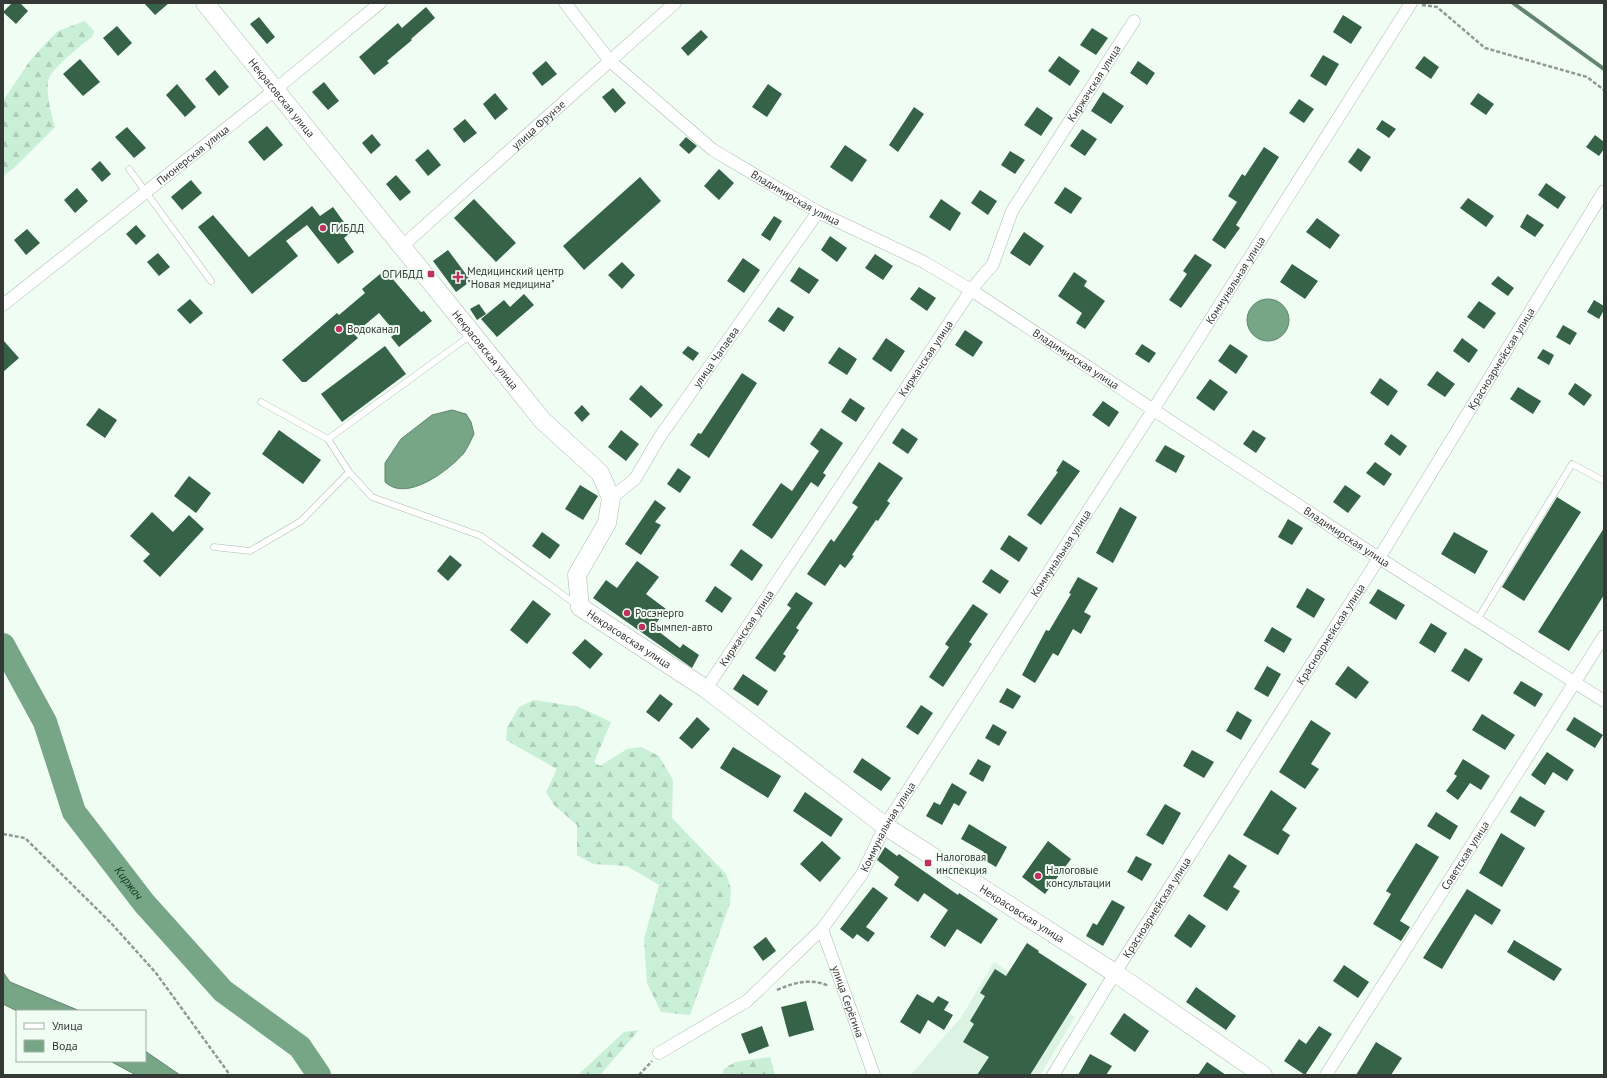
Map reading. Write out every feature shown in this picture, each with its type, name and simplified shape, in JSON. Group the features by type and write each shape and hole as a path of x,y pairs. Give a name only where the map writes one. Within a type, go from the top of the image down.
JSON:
{"street":[{"name":"Некрасовская улица","path":"205,3 543,421 600,473 611,498 607,523 577,575 580,607 706,689 885,826 1115,973 1263,1075"},
{"name":"Пионерская улица","path":"3,305 276,89 380,3"},
{"name":"Владимирская улица","path":"565,3 610,61 713,150 818,212 924,262 971,290 1379,558 1604,701"},
{"name":"улица Фрунзе","path":"401,247 675,3"},
{"name":"Коммунальная улица","path":"659,1053 746,1001 822,929 862,874 885,826 1416,4"},
{"name":"Киржачская улица","path":"706,689 971,290 994,264 1012,211 1134,21"},
{"name":"Красноармейская улица","path":"1053,1075 1115,973 1379,558 1604,191"},
{"name":"улица Чапаева","path":"611,498 635,479 659,438 818,212"},
{"name":"Советская улица","path":"1326,1075 1604,636"},
{"name":"улица Серёгина","path":"822,929 874,1075"}],"lane":[{"path":"129,169 211,281"},
{"path":"328,439 473,333"},
{"path":"261,402 328,439 349,472 372,497 481,536 580,607"},
{"path":"1477,620 1572,464 1604,481"},
{"path":"214,547 250,551 301,521 349,472"}],"path":[{"path":"1416,4 1437,7 1485,48 1588,77 1604,90"},
{"path":"3,834 25,838 111,923 156,972 230,1075"},
{"path":"774,991 794,982 820,982 846,993"},
{"path":"639,1075 659,1053"}],"shaded area":[{"path":"994,962 1075,1017 1040,1075 911,1075 962,1016"}],"green space":[{"path":"85,21 94,31 92,37 62,62 49,78 48,96 55,127 14,168 3,176 3,101 29,62 58,31"},
{"path":"534,700 579,707 611,722 594,762 600,766 627,749 641,747 659,756 673,780 672,818 726,874 731,889 730,903 690,1015 661,1012 647,983 644,939 659,885 627,866 593,864 577,855 577,825 554,805 546,792 557,769 506,740 507,728 519,707"},
{"path":"639,1030 600,1075 578,1075 624,1032"},
{"path":"770,1057 775,1075 722,1075 724,1069 735,1062"}],"water":[{"path":"1264,299 1272,299 1280,302 1286,308 1289,320 1286,332 1280,338 1272,341 1264,341 1256,338 1250,332 1247,324 1247,316 1250,308 1256,302"},
{"path":"452,410 466,414 471,422 474,434 464,453 448,468 427,482 416,487 405,489 394,487 385,482 385,463 401,439 432,415"},
{"path":"3,972 10,982 78,1010 16,1010 3,1004"},
{"path":"146,1052 180,1075 136,1075 112,1062 146,1062"}],"building":[{"path":"12,3 20,3 28,11 16,24 3,12"},
{"path":"144,3 169,3 155,15"},
{"path":"426,7 435,18 387,61 389,63 374,75 359,57 398,23 402,28"},
{"path":"1343,15 1362,27 1351,44 1333,32"},
{"path":"259,17 275,37 267,44 250,24"},
{"path":"117,26 132,43 118,56 103,38"},
{"path":"1092,28 1108,38 1096,55 1080,45"},
{"path":"701,30 708,37 688,56 681,48"},
{"path":"1323,55 1339,64 1326,86 1310,76"},
{"path":"1059,56 1080,71 1070,86 1048,71"},
{"path":"1424,56 1439,67 1431,79 1415,68"},
{"path":"80,59 100,82 83,96 63,74"},
{"path":"546,61 557,74 542,86 532,73"},
{"path":"1138,61 1155,73 1147,85 1130,73"},
{"path":"215,70 229,87 219,96 205,79"},
{"path":"324,82 339,101 328,110 312,92"},
{"path":"177,84 196,107 185,117 166,95"},
{"path":"768,84 782,94 767,117 752,107"},
{"path":"613,88 626,103 615,113 602,97"},
{"path":"1103,92 1124,106 1111,124 1091,111"},
{"path":"495,93 508,109 495,120 483,104"},
{"path":"1478,93 1494,104 1486,115 1470,104"},
{"path":"1299,99 1314,109 1304,123 1289,113"},
{"path":"914,107 924,114 898,152 889,145"},
{"path":"1037,107 1053,118 1041,136 1024,125"},
{"path":"465,119 477,133 464,143 453,129"},
{"path":"1382,120 1396,129 1389,138 1376,129"},
{"path":"267,126 283,145 264,161 248,142"},
{"path":"127,127 146,148 134,158 115,137"},
{"path":"1082,129 1097,139 1085,156 1070,146"},
{"path":"372,134 381,145 371,154 362,143"},
{"path":"1595,135 1604,142 1604,149 1599,156 1586,147"},
{"path":"686,137 697,146 689,154 679,145"},
{"path":"845,145 867,160 852,182 830,167"},
{"path":"1264,147 1279,157 1236,225 1240,228 1225,249 1212,240 1237,202 1228,196 1242,174 1245,176"},
{"path":"1358,148 1371,157 1361,172 1348,162"},
{"path":"428,149 441,165 428,176 415,160"},
{"path":"1010,151 1025,160 1015,174 1001,165"},
{"path":"100,161 111,174 102,182 91,169"},
{"path":"719,169 734,183 719,200 704,186"},
{"path":"396,175 411,192 400,201 386,184"},
{"path":"640,177 661,201 584,270 563,246"},
{"path":"191,180 202,193 182,210 171,197"},
{"path":"1546,183 1566,197 1558,209 1538,195"},
{"path":"1065,187 1082,198 1071,214 1054,203"},
{"path":"77,188 88,201 75,213 64,200"},
{"path":"980,190 997,201 988,215 971,203"},
{"path":"1468,198 1494,216 1486,227 1460,208"},
{"path":"474,199 516,243 496,262 454,218"},
{"path":"941,199 961,213 950,231 929,217"},
{"path":"312,206 320,216 333,207 351,232 344,238 354,252 338,264 307,225 286,241 298,256 252,294 198,227 213,215 249,257"},
{"path":"1527,214 1544,225 1535,237 1520,227"},
{"path":"774,216 782,221 770,241 761,235"},
{"path":"1317,218 1340,235 1330,249 1306,232"},
{"path":"136,225 146,236 136,245 126,234"},
{"path":"27,229 40,243 26,255 14,240"},
{"path":"1024,232 1044,246 1030,266 1010,253"},
{"path":"830,236 847,248 837,262 821,250"},
{"path":"448,250 471,281 456,292 433,261"},
{"path":"158,253 170,267 159,276 147,262"},
{"path":"875,254 893,266 883,280 865,268"},
{"path":"1195,254 1212,265 1181,308 1169,300 1187,274 1183,271"},
{"path":"743,258 760,270 744,293 727,281"},
{"path":"622,262 635,275 622,289 608,275"},
{"path":"1292,264 1318,281 1305,299 1280,282"},
{"path":"799,267 819,280 809,294 790,281"},
{"name":"Водоканал","path":"385,270 421,312 424,311 432,321 399,347 391,337 396,333 379,313 354,334 358,338 306,382 302,382 282,360 337,313 339,315 365,293 362,289"},
{"path":"1074,272 1087,281 1084,286 1105,301 1085,329 1076,323 1082,313 1058,296"},
{"path":"1498,276 1514,288 1508,296 1491,284"},
{"path":"919,287 936,298 927,311 910,299"},
{"path":"524,294 534,305 497,337 481,319 504,300 510,307"},
{"path":"190,299 203,313 190,324 177,310"},
{"path":"1594,300 1604,306 1604,310 1599,319 1587,312"},
{"path":"1479,301 1496,313 1484,329 1467,317"},
{"path":"479,304 486,314 477,320 470,309"},
{"path":"778,307 794,317 784,332 768,321"},
{"path":"1563,325 1577,333 1570,345 1556,337"},
{"path":"965,330 983,342 973,357 955,345"},
{"path":"886,338 905,351 891,372 872,359"},
{"path":"1462,338 1478,350 1469,363 1453,351"},
{"path":"3,340 19,358 3,372"},
{"path":"1142,344 1156,353 1149,363 1135,354"},
{"path":"1230,344 1248,356 1236,374 1218,361"},
{"path":"385,346 406,374 342,422 321,394"},
{"path":"688,346 699,353 693,361 682,353"},
{"path":"839,347 857,359 847,375 828,363"},
{"path":"1543,349 1554,355 1549,365 1537,358"},
{"path":"1437,371 1455,384 1445,397 1427,385"},
{"path":"742,373 757,383 709,458 690,445 698,433 701,434"},
{"path":"1380,378 1398,391 1388,406 1370,393"},
{"path":"1210,379 1228,392 1214,411 1196,398"},
{"path":"1575,383 1592,395 1584,406 1568,394"},
{"path":"641,385 663,405 651,418 629,399"},
{"path":"1518,387 1541,401 1533,414 1510,399"},
{"path":"850,398 865,408 856,422 841,412"},
{"path":"1103,401 1119,412 1109,427 1092,415"},
{"path":"582,405 590,414 582,422 574,413"},
{"path":"99,408 117,420 105,438 86,425"},
{"path":"821,428 843,443 823,473 826,475 818,487 811,482 772,539 752,525 781,483 792,491 819,451 810,444"},
{"path":"902,428 918,439 908,454 892,443"},
{"path":"279,430 321,460 303,484 262,454"},
{"path":"621,430 639,444 626,461 608,447"},
{"path":"1253,430 1266,438 1256,453 1243,444"},
{"path":"1391,434 1407,446 1400,456 1384,444"},
{"path":"1165,445 1185,456 1176,473 1155,461"},
{"path":"1063,460 1080,471 1041,525 1027,515 1058,472 1056,471"},
{"path":"879,462 903,478 887,501 890,503 878,521 876,520 852,555 854,556 845,568 840,564 825,586 807,574 831,539 834,542 858,507 852,503"},
{"path":"1375,462 1392,474 1384,486 1366,473"},
{"path":"678,468 691,477 680,493 667,484"},
{"path":"189,476 211,493 196,513 174,496"},
{"path":"580,485 598,496 583,520 565,509"},
{"path":"1345,485 1361,496 1348,513 1333,502"},
{"path":"1557,497 1581,512 1524,601 1502,587"},
{"path":"655,500 666,508 655,522 661,525 641,555 625,544"},
{"path":"1120,507 1137,517 1113,563 1096,553"},
{"path":"152,512 173,532 189,515 204,529 160,577 143,561 150,554 130,536"},
{"path":"1288,519 1303,528 1292,545 1278,537"},
{"path":"1604,528 1604,595 1569,651 1538,632"},
{"path":"542,532 560,545 550,559 532,546"},
{"path":"1454,532 1488,551 1475,574 1441,554"},
{"path":"1009,535 1028,548 1019,562 1000,549"},
{"path":"741,549 763,565 752,581 730,565"},
{"path":"450,555 462,565 448,581 437,571"},
{"path":"637,561 659,577 646,594 666,609 655,625 660,628 658,631 680,648 683,644 699,655 692,668 593,598 606,580 617,588"},
{"path":"991,569 1009,581 1000,594 982,582"},
{"path":"1078,577 1098,588 1084,612 1091,616 1081,634 1073,629 1058,656 1053,653 1035,683 1022,675 1046,630 1049,631 1071,594 1069,593"},
{"path":"715,586 732,598 722,613 705,601"},
{"path":"1307,588 1325,599 1314,618 1296,607"},
{"path":"1378,589 1405,605 1396,620 1369,603"},
{"path":"796,592 813,603 796,628 799,630 783,654 786,656 775,672 755,658 791,608 787,605"},
{"path":"533,600 551,614 527,644 510,630"},
{"path":"973,604 988,614 969,642 972,644 943,687 929,677 949,647 945,644"},
{"path":"1431,623 1447,633 1435,653 1419,643"},
{"path":"1272,627 1292,639 1284,653 1264,641"},
{"path":"585,639 603,654 590,669 572,653"},
{"path":"1465,648 1483,659 1469,682 1451,671"},
{"path":"1267,666 1281,674 1268,697 1254,689"},
{"path":"1348,666 1369,682 1356,699 1335,684"},
{"path":"743,674 768,691 758,706 733,689"},
{"path":"1521,681 1543,694 1535,707 1513,693"},
{"path":"1007,688 1021,696 1013,709 999,702"},
{"path":"660,694 673,704 659,722 646,712"},
{"path":"921,705 933,713 918,735 906,727"},
{"path":"1237,711 1252,720 1241,740 1226,731"},
{"path":"1482,714 1515,735 1505,750 1472,730"},
{"path":"697,717 710,729 692,749 679,738"},
{"path":"1574,717 1603,735 1595,748 1566,730"},
{"path":"1311,720 1331,733 1311,764 1319,769 1305,789 1279,772"},
{"path":"993,724 1007,732 999,746 985,738"},
{"path":"733,747 781,776 768,798 720,768"},
{"path":"1192,750 1214,762 1204,778 1183,766"},
{"path":"1547,752 1574,770 1567,781 1553,772 1545,785 1531,775"},
{"path":"862,758 891,778 881,791 853,772"},
{"path":"978,759 991,766 983,782 969,774"},
{"path":"1463,759 1490,776 1481,790 1470,783 1458,800 1446,791 1457,776 1454,774"},
{"path":"952,783 967,792 959,806 954,803 942,825 926,816 934,802 940,805"},
{"path":"1271,790 1297,808 1282,830 1290,835 1278,855 1243,835"},
{"path":"805,792 843,819 831,837 793,811"},
{"path":"1520,796 1545,811 1535,827 1510,812"},
{"path":"1165,804 1181,813 1163,845 1146,835"},
{"path":"1436,812 1458,826 1450,840 1427,826"},
{"path":"969,824 1007,847 996,867 981,858 984,852 961,839"},
{"path":"1501,833 1525,848 1502,887 1479,873"},
{"path":"822,841 841,858 820,882 800,864"},
{"path":"1048,841 1071,859 1045,894 1022,877"},
{"path":"1416,843 1439,857 1400,921 1410,927 1401,941 1373,924 1391,894 1386,891"},
{"path":"885,847 897,856 899,854 958,895 959,893 998,919 981,944 957,929 945,947 930,937 948,910 924,893 918,902 894,885 899,877 877,860"},
{"path":"1229,854 1247,866 1233,887 1240,891 1227,911 1203,896"},
{"path":"1136,856 1152,864 1142,881 1127,872"},
{"path":"873,887 888,898 866,927 875,933 868,942 857,934 853,939 840,929"},
{"path":"1467,889 1501,910 1492,925 1475,914 1442,969 1423,958"},
{"path":"1112,900 1125,907 1103,946 1086,936 1093,923 1097,925"},
{"path":"1189,914 1206,926 1191,948 1174,936"},
{"path":"766,937 776,951 763,961 753,947"},
{"path":"1514,940 1562,969 1554,981 1507,952"},
{"path":"1027,943 1039,951 1038,952 1087,984 1030,1075 977,1075 989,1057 963,1042 974,1024 970,1021 985,996 980,993 995,969 1006,976"},
{"path":"1344,965 1369,982 1358,998 1333,981"},
{"path":"1196,987 1236,1016 1226,1030 1186,1002"},
{"path":"917,994 933,1003 938,996 949,1002 944,1010 953,1015 944,1030 928,1020 920,1034 900,1022"},
{"path":"806,1001 814,1030 789,1037 781,1007"},
{"path":"1124,1013 1149,1031 1135,1052 1110,1034"},
{"path":"762,1026 769,1046 749,1054 741,1034"},
{"path":"1319,1026 1332,1034 1305,1075 1284,1061 1299,1039 1306,1044"},
{"path":"1376,1042 1402,1058 1391,1075 1356,1075"},
{"path":"1090,1054 1112,1066 1106,1075 1078,1075"},
{"path":"1207,1062 1226,1075 1198,1075"}],"waterway":[{"path":"1513,3 1604,69"},
{"name":"Киржач","path":"3,645 45,722 74,812 144,903 223,991 300,1047 319,1075"}],"place":[{"name":"ГИБДД","path":"323,228"},
{"name":"ОГИБДД","path":"431,274"},
{"name":"Медицинский центр \"Новая медицина\"","path":"458,277"},
{"name":"Водоканал","path":"339,329"},
{"name":"Росэнерго","path":"627,613"},
{"name":"Вымпел-авто","path":"642,627"},
{"name":"Налоговая инспекция","path":"928,863"},
{"name":"Налоговые консультации","path":"1038,876"}]}
